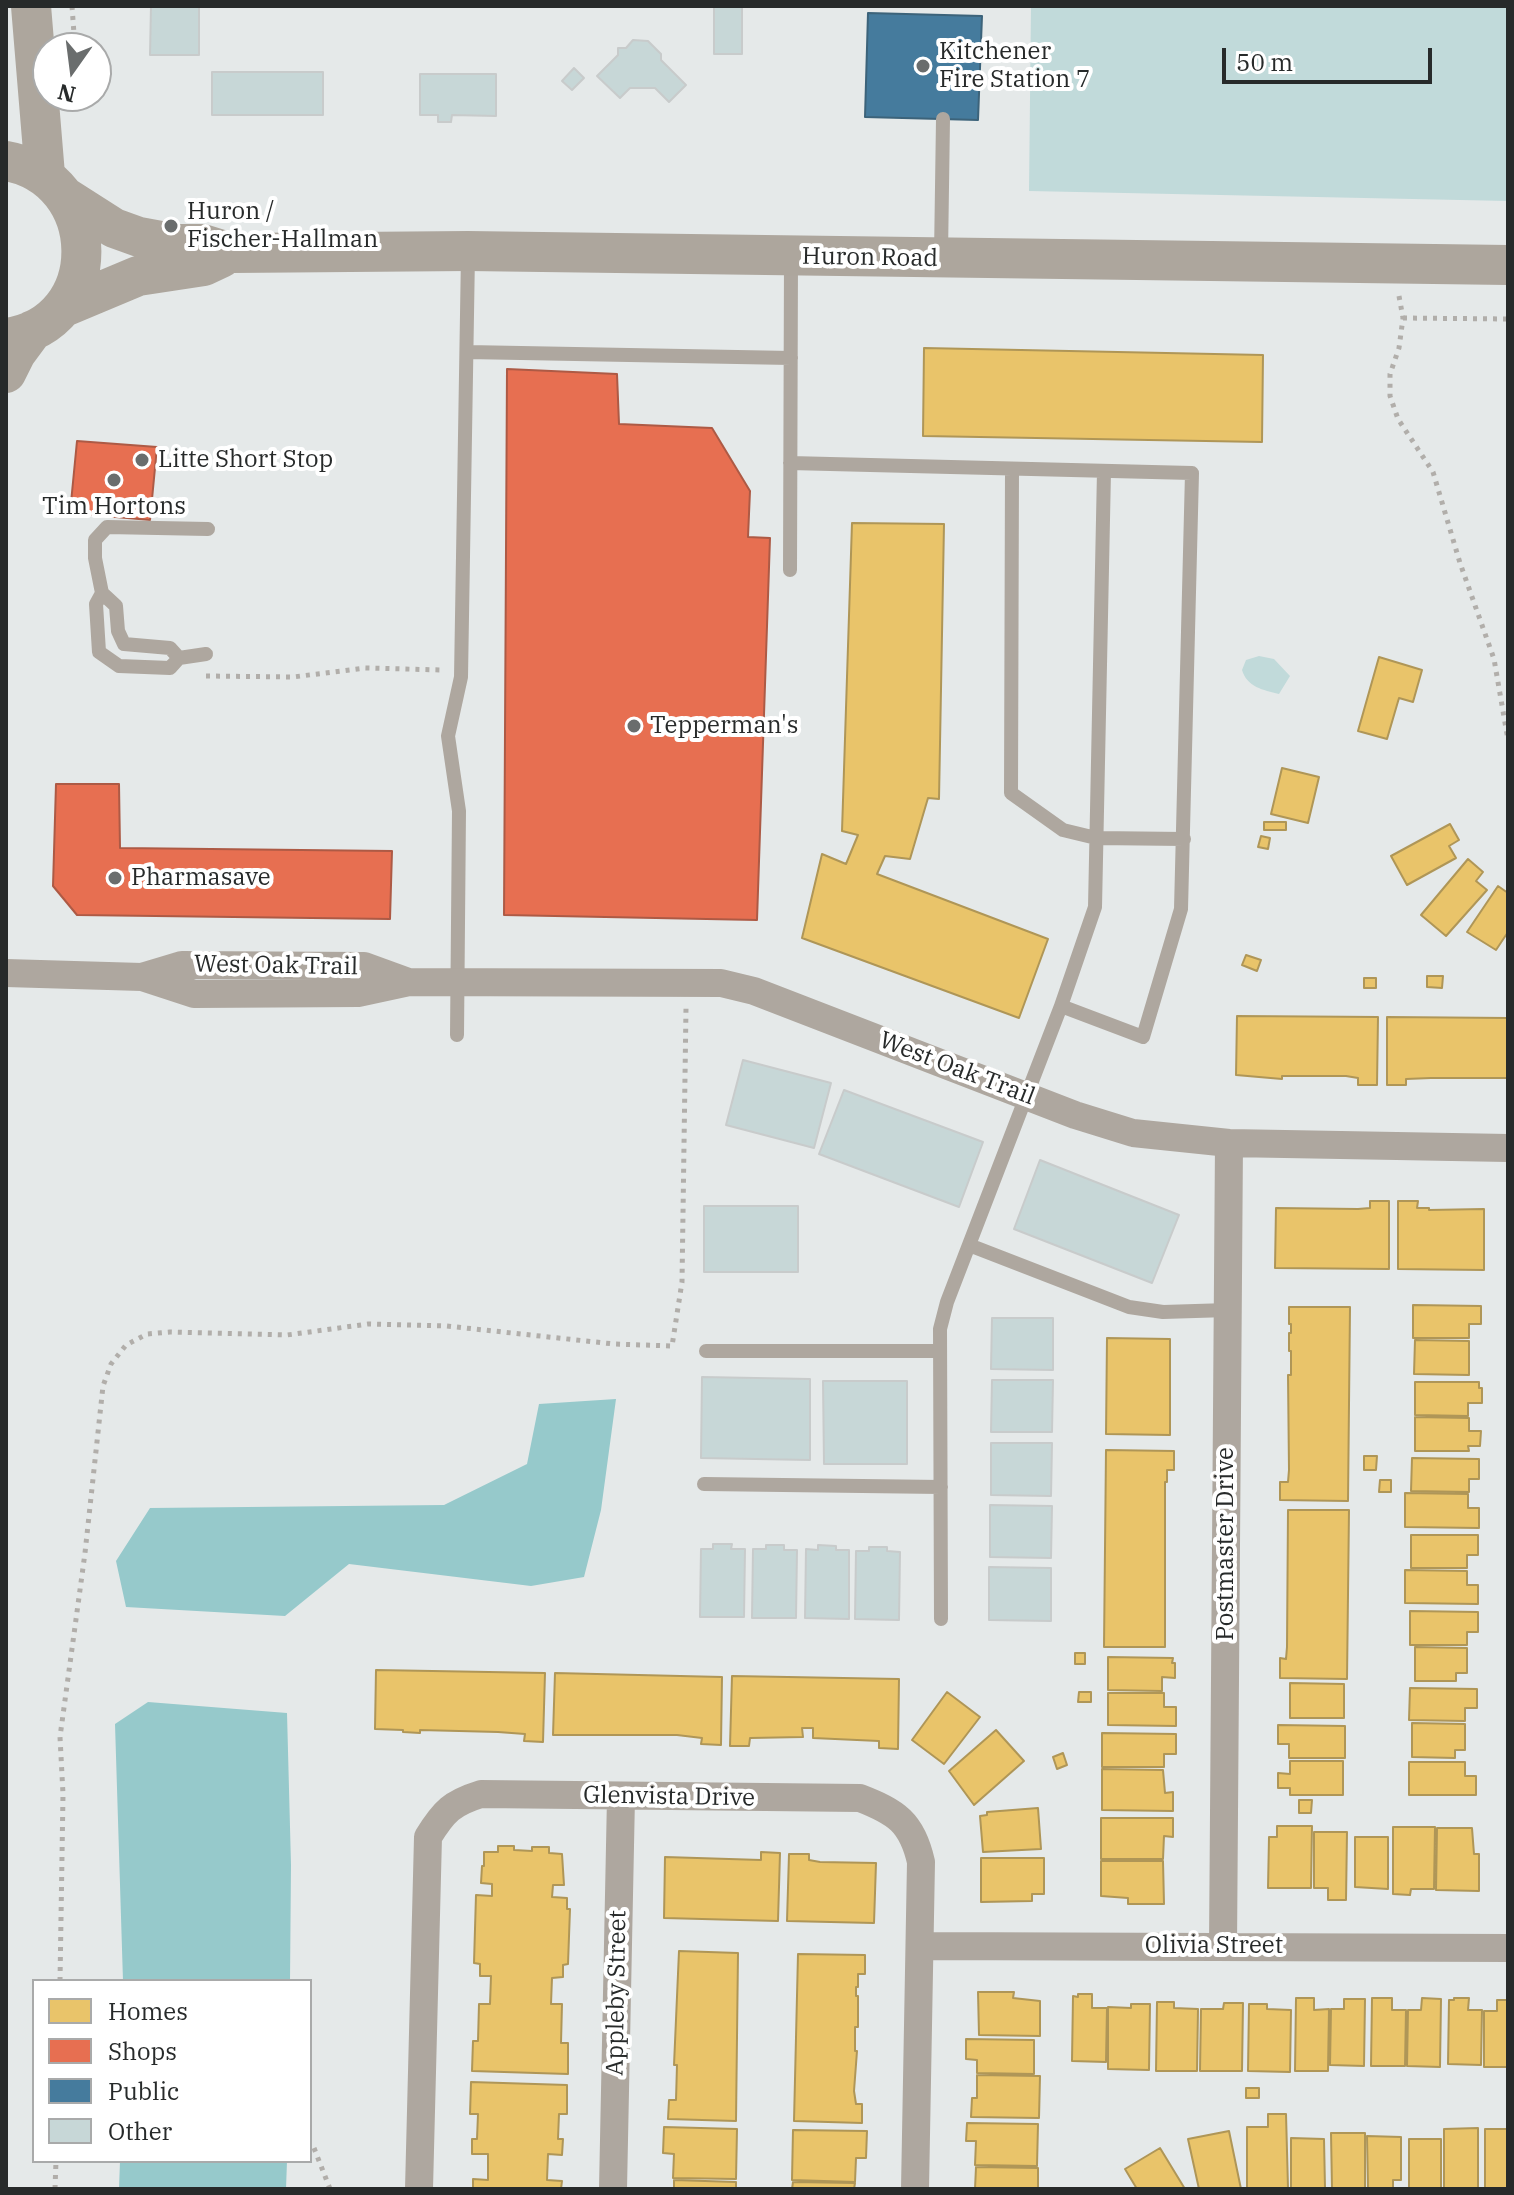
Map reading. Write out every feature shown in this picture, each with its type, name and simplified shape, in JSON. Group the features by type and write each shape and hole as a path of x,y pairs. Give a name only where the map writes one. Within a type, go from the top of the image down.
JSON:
{"main road":[{"path":"6,373 34,325 78,281 83,260 80,227 56,187 31,6"},
{"name":"Huron Road","path":"6,161 21,163 114,228 155,241 203,244 232,253 468,251 791,258 1508,265"},
{"name":"Huron Road","path":"34,325 138,276 204,266 232,253"}],"street":[{"name":"West Oak Trail","path":"6,973 142,977 182,965 364,966 409,982 721,983 754,991 1026,1096 1133,1133 1229,1143 1508,1148"},
{"name":"Postmaster Drive","path":"1223,1946 1229,1143"},
{"name":"Glenvista Drive","path":"419,2189 428,1837 439,1818 456,1801 481,1794 860,1798 889,1810 905,1824 916,1840 921,1862 915,2189"},
{"name":"Appleby Street","path":"613,2189 621,1797"},
{"name":"Olivia Street","path":"920,1946 1508,1948"}],"lane":[{"path":"941,259 943,119"},
{"path":"457,1035 459,811 448,736 461,671 468,251"},
{"path":"790,570 791,258"},
{"path":"467,352 791,358"},
{"path":"790,463 1192,473 1181,909 1143,1037 1061,1006"},
{"path":"1012,469 1011,793 1063,830 1096,838 1184,839"},
{"path":"941,1619 942,1318 1061,1006 1095,907 1104,471"},
{"path":"179,658 170,648 124,644 118,631 116,606 102,593 95,540 107,527 208,529"},
{"path":"102,593 96,604 99,652 119,666 170,668 179,658 206,654"},
{"path":"969,1245 1137,1309 1163,1312 1228,1310"},
{"path":"706,1351 940,1351"},
{"path":"704,1484 941,1487"}],"path":[{"path":"72,6 74,32"},
{"path":"1393,264 1403,318 1399,348 1390,374 1390,396 1398,419 1433,472 1443,500 1460,563 1494,659 1508,740"},
{"path":"1403,318 1508,319"},
{"path":"205,676 293,677 365,668 461,671"},
{"path":"60,1979 63,1794 60,1737 85,1553 103,1386 111,1364 126,1345 147,1334 287,1335 368,1324 447,1326 614,1344 672,1346 682,1282 686,982"},
{"path":"314,2148 330,2189"},
{"path":"55,2189 56,2163"}],"shaded area":[{"path":"1031,6 1508,6 1508,201 1029,191"},
{"path":"1259,656 1274,659 1290,676 1279,694 1256,687 1244,676 1242,670 1246,660"}],"water":[{"path":"616,1399 601,1510 584,1577 531,1586 349,1564 285,1616 126,1607 116,1561 150,1508 444,1505 527,1464 539,1404"},
{"path":"148,1702 287,1713 290,1979 123,1979 115,1724"},
{"path":"120,2163 287,2163 286,2189 119,2189"}],"building: Homes":[{"path":"924,348 1263,355 1262,442 923,436"},
{"path":"852,523 944,524 939,799 928,798 910,859 885,856 877,874 1048,939 1019,1018 802,938 822,854 846,864 858,835 842,831"},
{"path":"1379,657 1422,670 1413,702 1399,698 1387,739 1358,731"},
{"path":"1282,768 1319,777 1308,823 1271,814"},
{"path":"1264,822 1286,822 1286,830 1264,830"},
{"path":"1450,824 1459,840 1449,846 1456,858 1407,885 1391,856"},
{"path":"1261,836 1270,838 1268,849 1258,847"},
{"path":"1468,859 1483,872 1476,881 1487,890 1446,936 1421,915"},
{"path":"1498,886 1508,893 1508,932 1496,950 1467,932"},
{"path":"1246,955 1261,960 1257,971 1242,965"},
{"path":"1427,976 1443,976 1442,988 1427,987"},
{"path":"1364,978 1376,978 1376,988 1364,988"},
{"path":"1237,1016 1378,1017 1377,1085 1358,1085 1358,1078 1346,1076 1282,1076 1282,1079 1236,1075"},
{"path":"1387,1017 1508,1018 1508,1078 1406,1079 1406,1085 1387,1085"},
{"path":"1370,1201 1389,1201 1389,1269 1275,1268 1276,1208 1358,1209 1370,1208"},
{"path":"1398,1201 1418,1201 1417,1208 1429,1210 1484,1209 1484,1270 1398,1269"},
{"path":"1413,1305 1481,1306 1481,1324 1469,1324 1469,1338 1413,1338"},
{"path":"1289,1307 1350,1307 1348,1501 1280,1500 1280,1482 1288,1482 1289,1470"},
{"path":"1107,1338 1170,1339 1170,1435 1106,1434"},
{"path":"1415,1340 1469,1341 1469,1375 1414,1374"},
{"path":"1415,1382 1479,1382 1482,1403 1468,1403 1468,1416 1415,1415"},
{"path":"1415,1417 1469,1418 1469,1431 1481,1431 1480,1446 1468,1446 1469,1451 1415,1451"},
{"path":"1106,1450 1174,1451 1174,1470 1167,1470 1165,1482 1165,1647 1104,1647"},
{"path":"1364,1456 1377,1456 1376,1470 1364,1470"},
{"path":"1412,1458 1479,1459 1479,1479 1469,1479 1469,1492 1411,1491"},
{"path":"1380,1480 1391,1480 1391,1492 1379,1492"},
{"path":"1405,1493 1468,1494 1468,1508 1479,1508 1479,1528 1405,1527"},
{"path":"1288,1510 1349,1510 1347,1679 1280,1678 1280,1658 1286,1659 1287,1647"},
{"path":"1411,1535 1478,1535 1478,1555 1467,1555 1467,1568 1411,1568"},
{"path":"1405,1570 1467,1571 1467,1585 1478,1585 1478,1604 1405,1603"},
{"path":"1410,1611 1478,1612 1478,1632 1467,1632 1467,1645 1410,1645"},
{"path":"1415,1647 1467,1648 1467,1673 1456,1673 1456,1681 1415,1681"},
{"path":"1075,1653 1085,1653 1085,1664 1075,1664"},
{"path":"1108,1657 1173,1658 1175,1678 1162,1677 1162,1691 1108,1690"},
{"path":"376,1670 545,1673 543,1742 524,1741 525,1734 420,1730 420,1733 375,1729"},
{"path":"555,1673 722,1677 721,1745 701,1744 702,1738 677,1735 553,1735"},
{"path":"732,1676 899,1679 898,1749 879,1748 879,1741 813,1738 813,1728 802,1728 803,1737 750,1738 749,1746 730,1746"},
{"path":"1290,1683 1344,1684 1344,1718 1290,1718"},
{"path":"1410,1688 1477,1689 1477,1708 1465,1708 1465,1721 1409,1720"},
{"path":"947,1692 980,1717 944,1764 912,1740"},
{"path":"1079,1692 1091,1692 1091,1702 1078,1702"},
{"path":"1108,1693 1164,1693 1164,1707 1176,1707 1176,1726 1108,1725"},
{"path":"1412,1723 1465,1724 1465,1750 1455,1750 1455,1758 1412,1757"},
{"path":"1278,1725 1345,1726 1345,1758 1289,1758 1289,1744 1278,1744"},
{"path":"996,1730 1024,1761 974,1805 949,1771"},
{"path":"1102,1733 1176,1734 1176,1754 1164,1754 1164,1767 1102,1767"},
{"path":"1063,1753 1067,1765 1057,1769 1053,1757"},
{"path":"1290,1761 1343,1761 1343,1795 1290,1795 1290,1788 1278,1788 1278,1773 1290,1774"},
{"path":"1409,1762 1465,1762 1465,1776 1476,1776 1476,1795 1409,1795"},
{"path":"1102,1769 1163,1770 1165,1793 1173,1792 1173,1811 1102,1810"},
{"path":"1299,1800 1312,1800 1311,1813 1299,1813"},
{"path":"1038,1808 1041,1849 983,1852 980,1816 987,1815 987,1812"},
{"path":"1101,1818 1173,1818 1173,1837 1164,1836 1163,1859 1101,1859"},
{"path":"1277,1826 1312,1826 1311,1888 1268,1888 1269,1837 1277,1837"},
{"path":"1393,1827 1435,1827 1434,1889 1411,1889 1410,1895 1393,1894"},
{"path":"1437,1828 1472,1828 1474,1854 1479,1854 1479,1891 1436,1890"},
{"path":"1314,1832 1347,1832 1346,1900 1328,1900 1328,1888 1314,1888"},
{"path":"1355,1837 1388,1837 1388,1889 1355,1887"},
{"path":"498,1846 532,1851 532,1847 549,1847 549,1853 562,1854 564,1885 553,1885 552,1897 567,1898 567,1909 570,1909 568,1964 563,1965 563,1977 552,1978 551,2004 562,2004 561,2043 568,2043 568,2074 472,2071 473,2041 478,2041 479,2004 490,2004 491,1976 480,1976 480,1964 474,1963 476,1895 492,1896 492,1884 481,1883 482,1866 484,1852 498,1852"},
{"path":"761,1852 780,1853 778,1921 664,1918 665,1857 761,1860"},
{"path":"789,1854 809,1854 809,1860 820,1862 876,1863 874,1923 787,1921"},
{"path":"981,1858 1044,1858 1044,1894 1032,1894 1032,1901 981,1902"},
{"path":"1101,1861 1163,1861 1164,1904 1128,1904 1128,1898 1101,1896"},
{"path":"679,1951 738,1953 736,2121 668,2119 669,2100 676,2100 677,2065 674,2065"},
{"path":"798,1954 865,1955 865,1974 858,1974 856,1987 858,2027 855,2027 854,2091 856,2104 862,2104 862,2123 794,2121"},
{"path":"978,1992 1014,1992 1013,1998 1040,2001 1040,2036 979,2035"},
{"path":"1078,1994 1092,1994 1092,2008 1107,2008 1106,2062 1072,2061 1073,1996 1078,1997"},
{"path":"1296,1998 1314,1998 1314,2010 1329,2009 1328,2071 1295,2071"},
{"path":"1372,1998 1392,1998 1392,2010 1406,2010 1405,2066 1371,2066"},
{"path":"1422,1998 1441,1999 1440,2067 1407,2066 1408,2010 1421,2010"},
{"path":"1469,1998 1468,2010 1482,2010 1481,2065 1448,2064 1449,2000"},
{"path":"1344,1999 1365,1999 1364,2066 1330,2065 1331,2009 1344,2009"},
{"path":"1497,2000 1508,2000 1508,2067 1484,2067 1484,2011 1497,2011"},
{"path":"1157,2002 1174,2002 1174,2008 1198,2009 1197,2071 1156,2071"},
{"path":"1224,2003 1243,2003 1242,2071 1200,2071 1201,2009 1223,2009"},
{"path":"1131,2004 1150,2004 1149,2070 1108,2069 1108,2007 1131,2008"},
{"path":"1249,2004 1267,2004 1267,2009 1291,2010 1290,2072 1248,2071"},
{"path":"966,2039 1034,2040 1034,2074 977,2073 977,2060 966,2059"},
{"path":"977,2075 1040,2076 1039,2118 971,2117 972,2098 977,2098"},
{"path":"471,2082 567,2085 567,2114 559,2114 558,2139 563,2139 562,2155 548,2154 547,2180 562,2181 561,2189 473,2189 473,2179 488,2180 488,2154 472,2154 472,2139 477,2139 478,2114 470,2114"},
{"path":"1246,2088 1259,2088 1259,2098 1246,2098"},
{"path":"1268,2114 1286,2114 1288,2188 1247,2189 1247,2127 1268,2127"},
{"path":"967,2123 1038,2124 1037,2166 975,2165 976,2141 966,2141"},
{"path":"664,2127 737,2129 736,2179 673,2178 674,2154 663,2153"},
{"path":"1478,2128 1478,2189 1444,2189 1444,2129"},
{"path":"1485,2129 1508,2129 1508,2189 1485,2189"},
{"path":"793,2130 867,2131 866,2158 856,2158 855,2182 792,2180"},
{"path":"1229,2131 1241,2189 1199,2189 1188,2139"},
{"path":"1331,2133 1365,2133 1365,2189 1332,2189"},
{"path":"1367,2136 1401,2137 1401,2180 1393,2180 1393,2189 1368,2189"},
{"path":"1291,2138 1324,2139 1325,2188 1291,2189"},
{"path":"1409,2139 1441,2139 1441,2189 1409,2188"},
{"path":"1160,2148 1185,2189 1137,2189 1125,2169"},
{"path":"976,2167 1038,2168 1038,2189 975,2189"},
{"path":"674,2180 736,2182 736,2189 674,2189"},
{"path":"793,2182 855,2183 854,2189 792,2189"}],"building: Shops":[{"name":"Tepperman's","path":"507,369 617,374 619,424 712,428 750,491 748,537 770,538 757,920 504,915"},
{"name":"Tim Hortons","path":"77,441 157,447 150,520 70,513"},
{"path":"56,784 119,784 120,848 392,851 390,919 77,915 53,886"}],"building: Public":[{"name":"Kitchener Fire Station 7","path":"868,13 982,16 978,120 865,117"}],"building: Other":[{"path":"151,6 199,6 199,55 150,55"},
{"path":"714,6 742,6 742,54 714,54"},
{"path":"633,40 648,41 661,54 661,60 686,85 669,102 655,88 630,88 620,98 597,76 618,55 618,48 626,48"},
{"path":"574,68 584,78 572,90 562,81"},
{"path":"212,72 323,72 323,115 212,115"},
{"path":"420,74 496,74 496,116 452,115 451,122 438,122 438,115 420,115"},
{"path":"743,1060 831,1083 814,1148 726,1125"},
{"path":"844,1090 983,1142 959,1207 819,1154"},
{"path":"1040,1160 1179,1215 1152,1283 1014,1229"},
{"path":"704,1206 798,1206 798,1272 704,1272"},
{"path":"992,1318 1053,1318 1053,1370 991,1369"},
{"path":"702,1377 810,1379 810,1460 701,1458"},
{"path":"992,1380 1053,1380 1052,1432 991,1432"},
{"path":"823,1381 907,1381 907,1464 824,1464"},
{"path":"991,1443 1052,1443 1051,1496 991,1495"},
{"path":"990,1505 1052,1506 1051,1558 990,1557"},
{"path":"713,1544 732,1544 731,1549 745,1549 744,1617 700,1617 701,1549 713,1549"},
{"path":"766,1545 784,1545 784,1550 797,1550 796,1618 752,1618 753,1549 766,1549"},
{"path":"818,1545 849,1550 849,1619 805,1618 806,1549 818,1550"},
{"path":"869,1547 887,1547 887,1551 900,1552 899,1620 855,1619 856,1551 869,1551"},
{"path":"989,1567 1051,1568 1051,1621 989,1620"}],"place":[{"name":"Kitchener Fire Station 7","path":"923,66"},
{"name":"Huron / Fischer-Hallman","path":"171,226"},
{"name":"Litte Short Stop","path":"142,460"},
{"name":"Tim Hortons","path":"114,480"},
{"name":"Tepperman's","path":"634,726"},
{"name":"Pharmasave","path":"115,878"}]}
